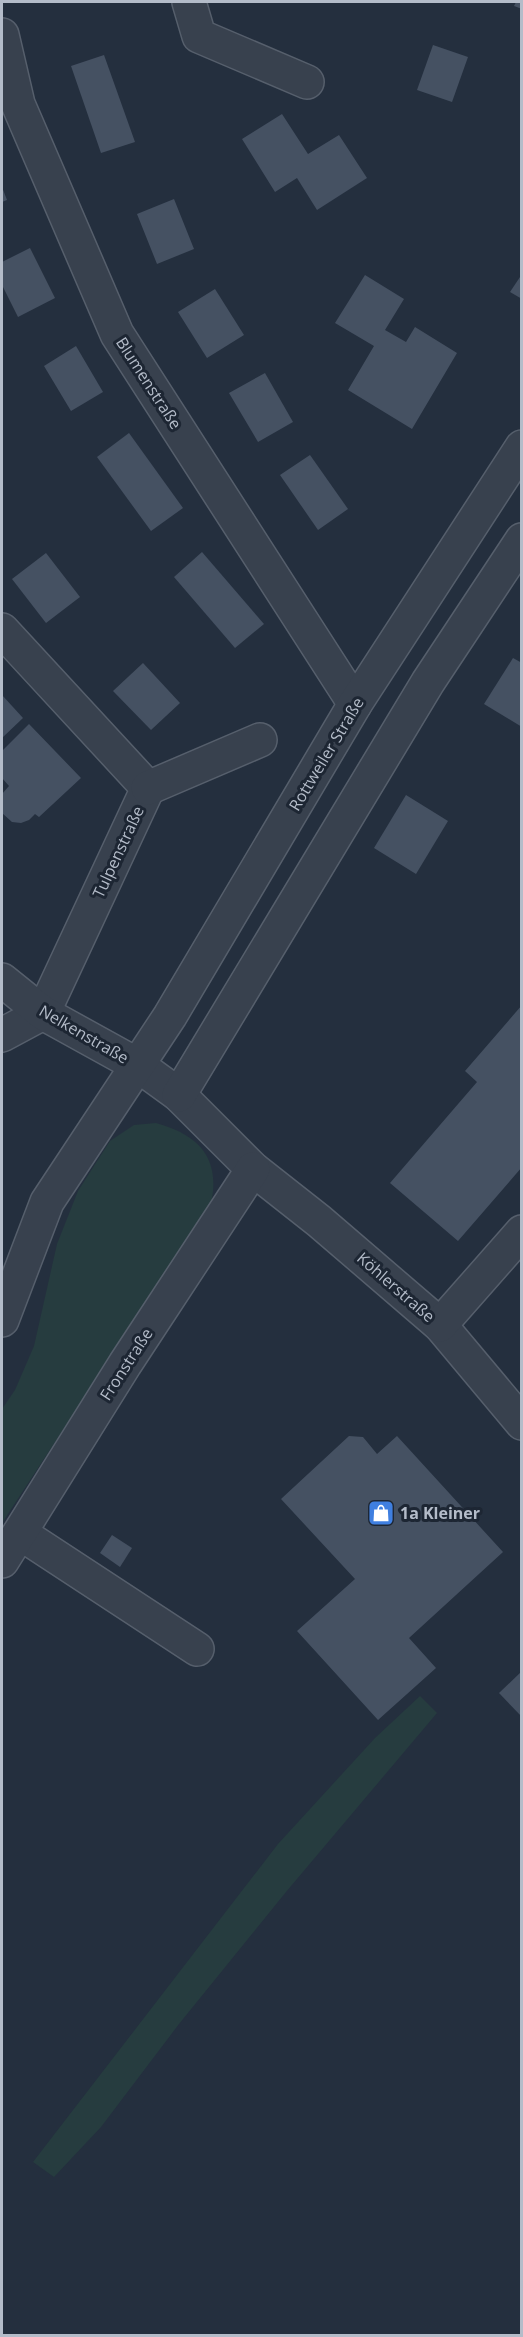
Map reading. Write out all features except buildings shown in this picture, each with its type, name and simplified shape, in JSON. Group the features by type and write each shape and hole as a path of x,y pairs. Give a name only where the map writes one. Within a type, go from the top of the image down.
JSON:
{"street":[{"path":"189,2 199,36 307,82"},
{"name":"Blumenstraße","path":"2,35 18,105 117,334 355,704"},
{"name":"Rottweiler Straße","path":"2,1320 47,1202 139,1066 355,704 522,447"},
{"path":"179,1095 428,682 522,540"},
{"name":"Tulpenstraße","path":"2,630 148,788 43,1013"},
{"path":"148,788 260,740"},
{"name":"Nelkenstraße","path":"2,980 43,1013 139,1066"},
{"path":"2,1035 43,1013"},
{"path":"139,1066 179,1095 254,1169"},
{"name":"Köhlerstraße","path":"254,1169 319,1221 440,1325 522,1423"},
{"name":"Fronstraße","path":"2,1561 125,1364 254,1169"},
{"path":"440,1325 522,1232"},
{"path":"20,1533 197,1649"}],"green space":[{"path":"156,1123 184,1134 203,1151 213,1174 211,1204 2,1523 2,1409 15,1390 34,1346 57,1244 78,1191 110,1141 134,1125"},
{"path":"420,1696 437,1713 286,1892 179,2024 101,2127 54,2177 33,2162 278,1844 375,1738"}],"place":[{"name":"1a Kleiner","path":"381,1513"}]}
